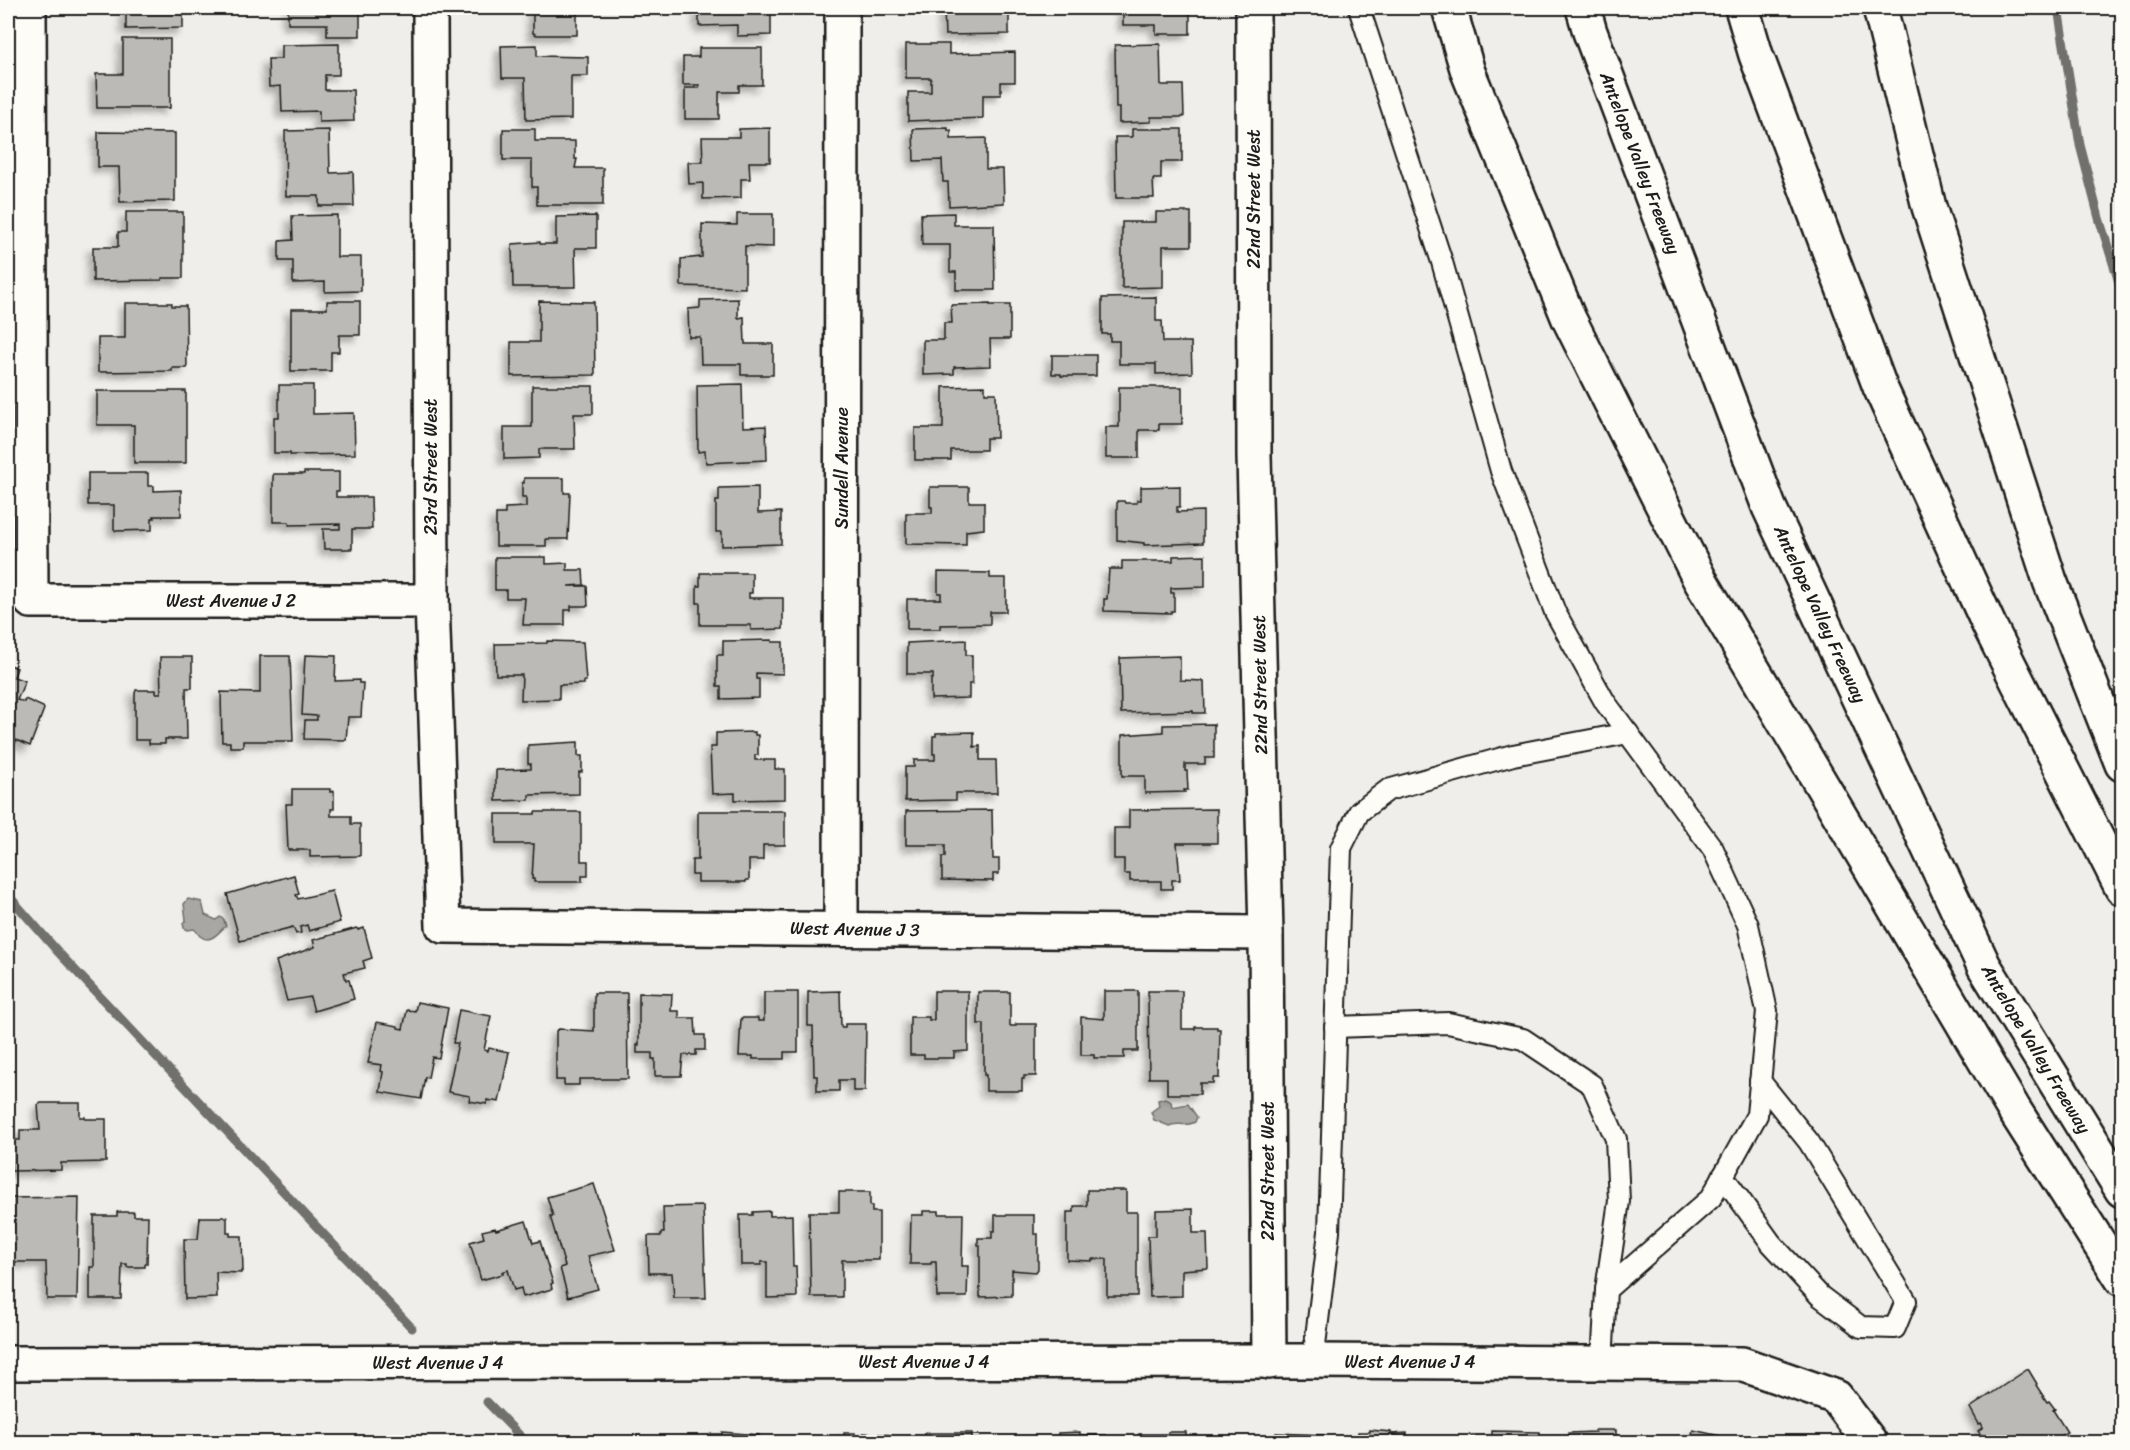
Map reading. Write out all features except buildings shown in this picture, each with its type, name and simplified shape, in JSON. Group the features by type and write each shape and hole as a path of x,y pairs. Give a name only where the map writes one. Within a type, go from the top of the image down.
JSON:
{"main road":[{"name":"West Avenue J 2","path":"29,8 31,601 432,601"},
{"name":"23rd Street West","path":"430,8 432,601 443,926"},
{"name":"Sundell Avenue","path":"841,929 842,8"},
{"name":"22nd Street West","path":"1253,8 1254,456 1266,933 1269,1362"},
{"path":"1449,8 1468,72 1569,319 1699,578 2013,1108 2122,1279"},
{"name":"Antelope Valley Freeway","path":"1583,8 1590,32 1769,507 1984,966 2122,1190"},
{"path":"1742,8 1756,55 1880,387 1989,625 2122,888"},
{"path":"1880,8 1933,219 2050,581 2122,764"},
{"name":"West Avenue J 3","path":"443,926 1266,933"},
{"name":"West Avenue J 4","path":"8,1363 1313,1361 1742,1365 1836,1397 1870,1443"}],"lane":[{"path":"1359,8 1442,262 1501,471 1555,612 1605,702 1713,849 1748,925 1767,1011 1757,1115 1711,1198 1606,1290"},
{"path":"1313,1361 1329,1232 1341,848 1359,812 1388,790 1513,755 1628,733"},
{"path":"1335,1027 1448,1023 1513,1037 1523,1040 1592,1085 1616,1139 1619,1202 1606,1290 1602,1364"},
{"path":"1723,1176 1771,1243 1821,1296 1861,1327 1896,1328 1906,1301 1809,1142 1760,1081"}],"shaded area":[{"path":"188,899 202,902 205,915 216,920 220,917 226,926 208,939 200,936 194,929 184,928 183,923 186,920 184,904"},
{"path":"1165,1098 1171,1102 1172,1107 1188,1104 1197,1117 1195,1122 1169,1126 1154,1120 1151,1112 1159,1106 1158,1100"}],"waterway":[{"path":"2058,8 2080,145 2122,292"},
{"path":"8,895 59,953 412,1328"},
{"path":"487,1402 526,1442"}]}
